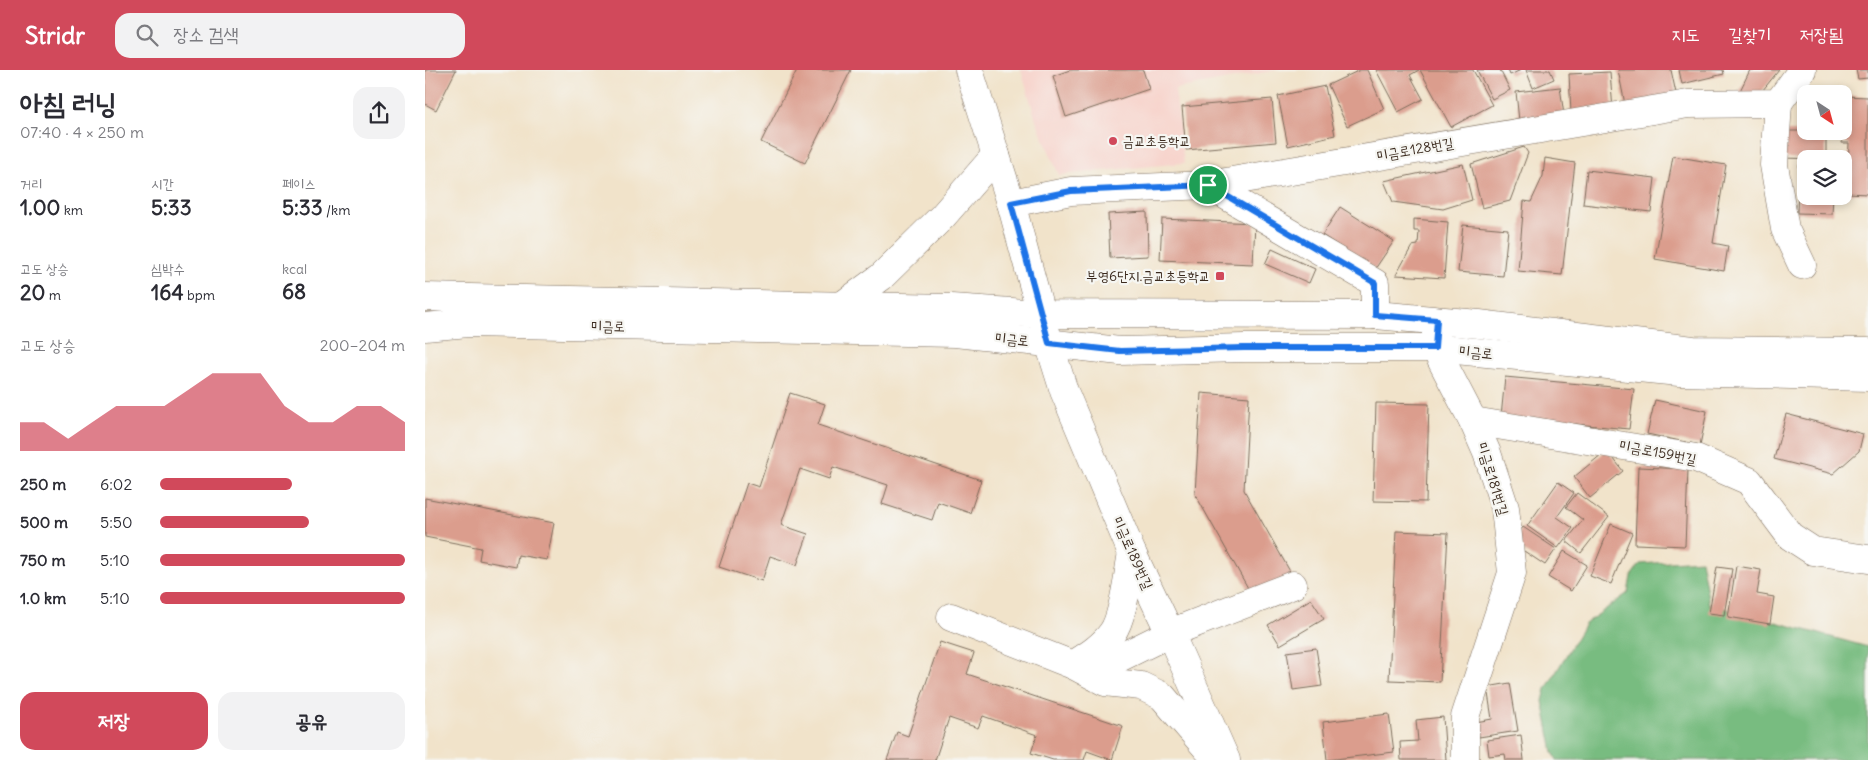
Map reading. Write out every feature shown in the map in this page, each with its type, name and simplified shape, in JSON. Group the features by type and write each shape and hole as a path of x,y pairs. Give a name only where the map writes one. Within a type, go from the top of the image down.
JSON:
{"street":[{"name":"미금로189번길","path":"969,70 1011,203 1064,391 1132,553 1170,633 1226,760"},
{"path":"1802,70 1778,103 1774,165 1785,230 1802,266"},
{"name":"미금로128번길","path":"1011,203 1071,191 1208,185 1688,104 1778,103"},
{"path":"840,307 881,277 943,216 996,155"},
{"path":"1208,185 1375,283 1375,315"},
{"name":"미금로","path":"425,297 951,308 1041,314 1375,315 1437,320 1693,350 1868,352"},
{"path":"1435,348 1437,320"},
{"name":"미금로","path":"425,327 468,323 955,333 1120,351 1244,348 1435,348 1679,372 1868,377"},
{"name":"미금로181번길","path":"1435,348 1473,421 1487,453 1505,508 1512,573 1465,717 1465,760"},
{"name":"미금로159번길","path":"1473,421 1696,458 1749,481 1790,536 1813,551 1868,559"},
{"path":"1073,666 1101,645 1113,632 1121,609 1132,553"},
{"path":"1073,666 1109,663 1170,633 1293,585"},
{"path":"951,617 1073,666 1105,682 1141,686 1162,696 1217,760"}],"shaded area":[{"name":"금교초등학교","path":"1021,70 1277,70 1175,89 1184,163 1059,175 1036,120"}],"green space":[{"path":"1701,560 1709,604 1868,647 1868,760 1557,760 1553,752 1543,701 1546,689 1585,624 1628,593 1631,576 1640,564"}],"building":[{"path":"425,70 456,70 436,110 425,104"},
{"path":"797,70 851,70 805,163 761,142"},
{"path":"1070,70 1143,70 1149,89 1066,117 1053,76"},
{"path":"1360,70 1367,70 1384,109 1347,126 1328,85"},
{"path":"1376,70 1419,70 1410,75 1423,99 1398,112"},
{"path":"1420,70 1473,70 1492,105 1451,127"},
{"path":"1477,70 1500,70 1510,90 1492,99"},
{"path":"1508,70 1521,70 1510,75"},
{"path":"1526,70 1550,70 1554,79 1533,88"},
{"path":"1618,70 1671,70 1677,98 1626,109"},
{"path":"1679,70 1723,70 1724,74 1682,84"},
{"path":"1750,70 1779,70 1754,101 1738,95"},
{"path":"1856,70 1868,70 1868,78 1858,79"},
{"path":"1610,72 1613,110 1571,113 1569,74"},
{"path":"1325,86 1335,135 1288,146 1278,96"},
{"path":"1560,87 1564,115 1519,121 1516,92"},
{"path":"1853,96 1868,97 1868,194 1852,193 1852,150 1849,150 1849,143 1842,143 1842,140 1853,140"},
{"path":"1272,99 1276,142 1186,150 1182,107"},
{"path":"1781,131 1797,131 1797,140 1826,140 1826,150 1797,150 1797,158 1781,158"},
{"path":"1524,147 1528,153 1510,201 1482,208 1471,164"},
{"path":"1673,156 1726,165 1713,243 1728,246 1724,271 1655,259"},
{"path":"1545,158 1575,163 1562,275 1518,271 1524,201 1531,202 1543,176"},
{"path":"1463,164 1472,200 1443,209 1393,202 1384,181"},
{"path":"1587,170 1655,178 1651,212 1583,204"},
{"path":"1797,205 1832,205 1832,214 1797,213"},
{"path":"1340,207 1394,241 1375,269 1322,235"},
{"path":"1147,212 1148,256 1110,258 1108,214"},
{"path":"1162,219 1255,223 1253,264 1160,260"},
{"path":"1414,219 1448,222 1444,278 1396,275 1412,246 1418,245 1419,231 1414,231"},
{"path":"1463,225 1508,229 1503,276 1458,272"},
{"path":"1272,249 1315,269 1309,283 1265,264"},
{"path":"1505,377 1634,389 1629,429 1501,417"},
{"path":"790,393 825,404 818,425 981,480 970,513 938,502 932,520 882,504 888,485 833,467 829,479 800,469 781,525 808,534 797,565 770,556 762,581 719,567 747,483 759,487"},
{"path":"1201,393 1249,397 1244,490 1292,575 1253,597 1195,494"},
{"path":"1655,400 1707,411 1700,445 1647,434"},
{"path":"1376,403 1429,404 1426,502 1373,501"},
{"path":"1786,414 1863,434 1859,451 1833,474 1774,459"},
{"path":"1607,450 1623,471 1590,498 1574,477"},
{"path":"1638,467 1688,469 1685,546 1635,544"},
{"path":"1558,482 1574,493 1557,517 1573,528 1558,548 1527,526"},
{"path":"1577,493 1609,517 1581,553 1566,541 1583,520 1566,507"},
{"path":"425,498 554,523 547,560 518,555 516,567 479,560 481,548 425,537"},
{"path":"1611,524 1632,533 1611,584 1590,576"},
{"path":"1523,527 1556,549 1545,565 1512,543"},
{"path":"1396,531 1448,533 1440,682 1389,680"},
{"path":"1564,551 1587,565 1571,591 1548,577"},
{"path":"1736,566 1761,570 1757,594 1774,597 1770,624 1728,617"},
{"path":"1717,567 1732,569 1724,615 1709,613"},
{"path":"1311,599 1324,619 1280,645 1268,625"},
{"path":"940,642 974,653 967,674 1123,726 1112,760 1087,751 1084,760 1053,760 1031,753 1037,735 983,716 978,728 949,718 935,760 887,760 897,732 908,736"},
{"path":"1316,648 1322,686 1293,690 1287,652"},
{"path":"1510,683 1518,731 1479,737 1476,722 1492,719 1487,687"},
{"path":"1389,714 1394,752 1327,760 1323,722"},
{"path":"1443,717 1446,760 1401,760 1400,742 1418,741 1416,720"},
{"path":"1521,735 1524,760 1506,760 1505,754 1489,756 1487,740"}],"place":[{"name":"금교초등학교","path":"1113,141"},
{"name":"부영6단지.금교초등학교","path":"1220,276"}],"route":[{"path":"1208,185 1375,283 1375,315 1437,320 1435,348 1244,348 1120,351 1049,343 1011,203 1071,191 1208,185"}]}
